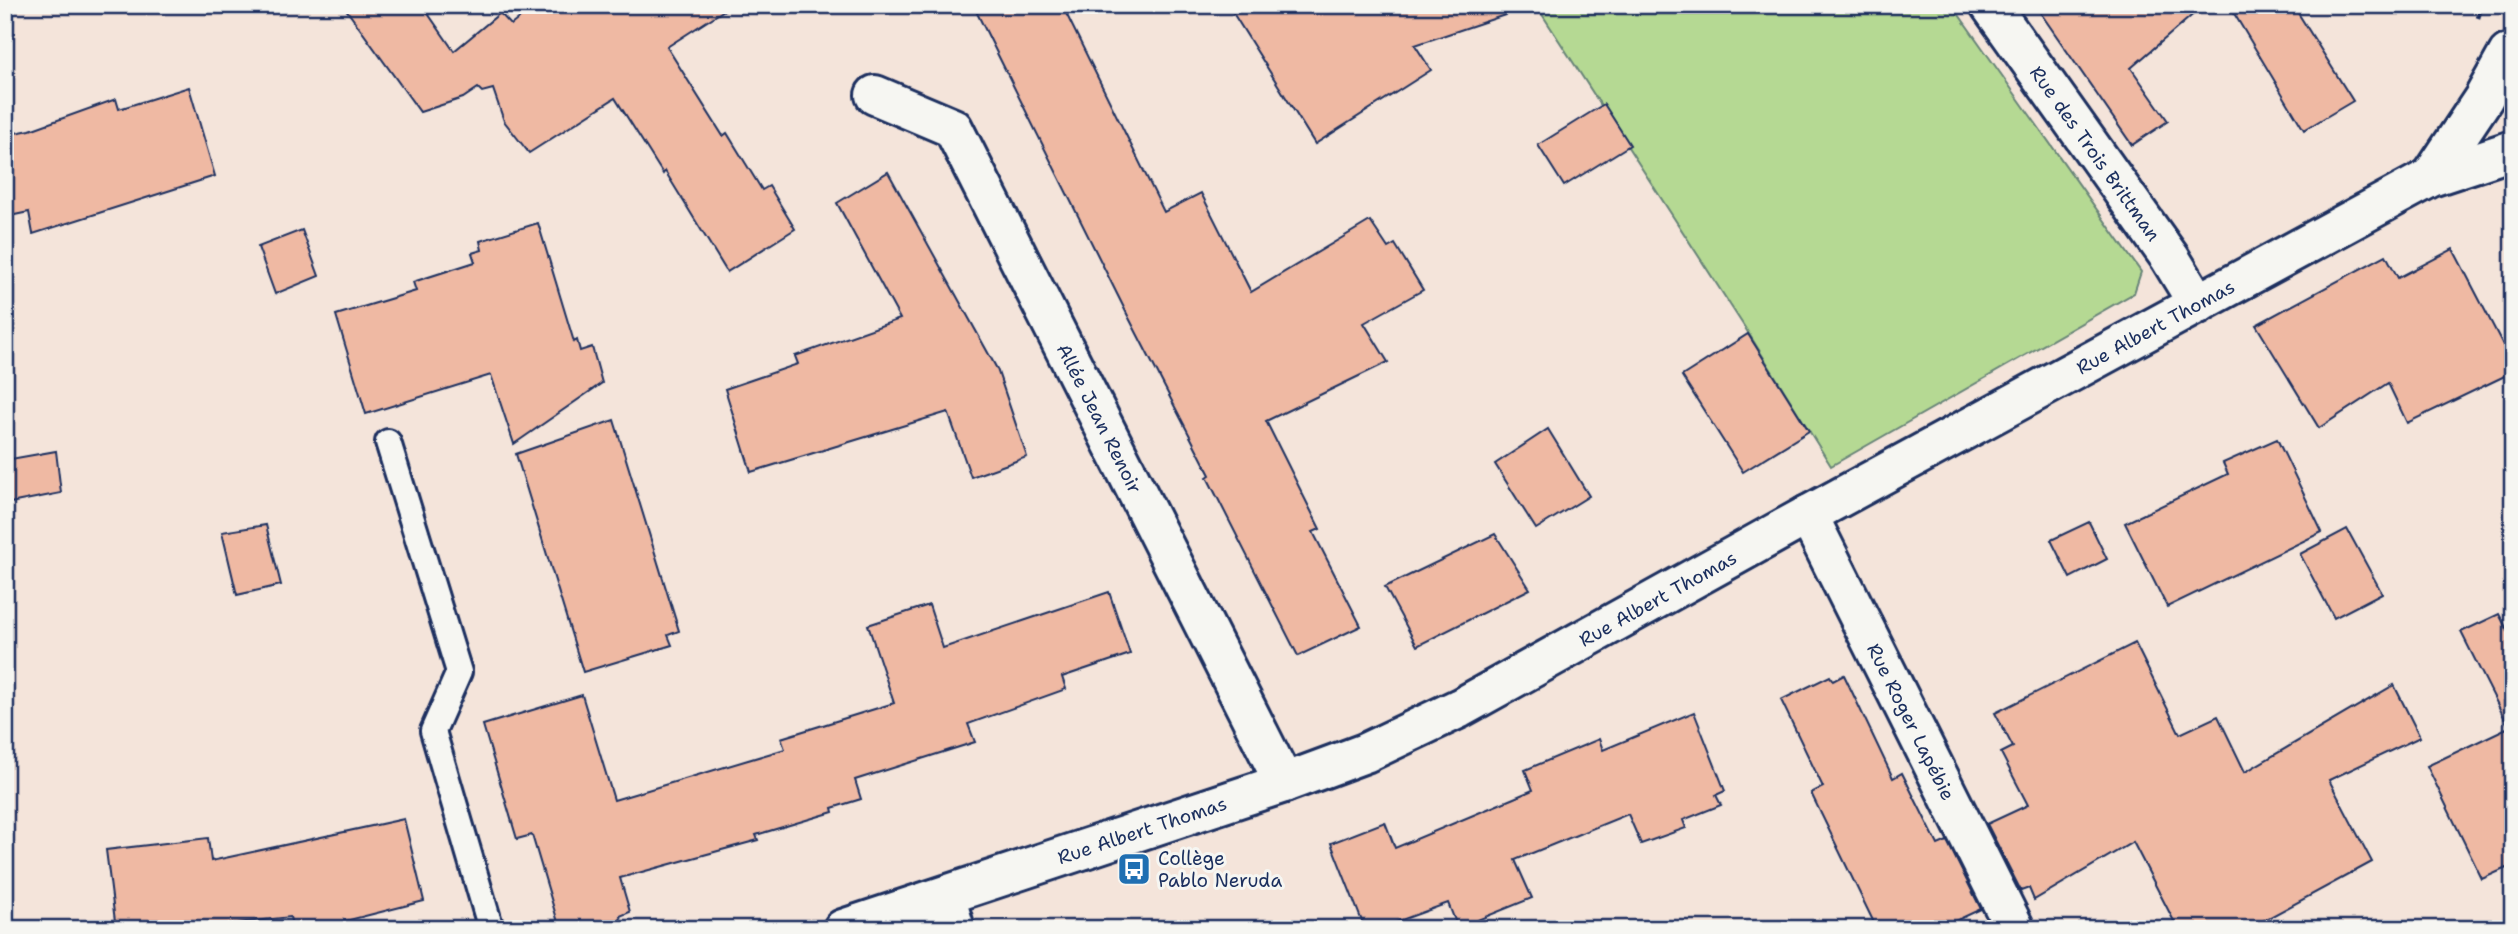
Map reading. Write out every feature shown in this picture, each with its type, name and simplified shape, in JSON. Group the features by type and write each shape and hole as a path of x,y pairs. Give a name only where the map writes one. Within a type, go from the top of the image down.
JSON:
{"street":[{"name":"Rue des Trois Brittman","path":"1990,5 2170,258 2198,304"},
{"name":"Rue Albert Thomas","path":"2431,177 2511,56"},
{"name":"Allée Jean Renoir","path":"875,95 953,128 1284,783"},
{"name":"Rue Albert Thomas","path":"843,929 950,912 1365,753 1460,708 1808,515 2431,177 2513,150"},
{"name":"Rue Roger Lapébie","path":"1808,515 2015,929"}],"lane":[{"path":"388,442 459,671 433,731 491,929"}],"green space":[{"path":"1536,5 1952,5 2141,272 2134,293 1831,466"}],"building":[{"path":"343,5 422,5 454,51 500,13 511,25 536,5 732,5 667,47 723,136 727,133 762,190 769,186 795,229 727,272 665,171 663,174 615,98 529,153 504,121 493,89 482,92 478,88 463,98 420,112"},
{"path":"973,5 1062,5 1164,212 1201,193 1251,292 1370,221 1388,248 1395,244 1423,290 1364,323 1388,362 1266,421 1320,529 1313,532 1361,626 1298,656 1207,477 1210,475"},
{"path":"1228,5 1510,5 1511,13 1415,45 1431,70 1315,144"},
{"path":"2035,5 2204,5 2131,68 2168,121 2132,145"},
{"path":"2229,5 2293,5 2353,101 2304,130"},
{"path":"189,87 215,176 33,234 29,212 5,217 5,135 30,130 116,99 119,109"},
{"path":"1604,104 1630,145 1564,186 1538,145"},
{"path":"888,172 997,369 1027,457 971,477 948,412 751,472 725,389 798,364 795,356 900,319 837,203"},
{"path":"538,223 574,342 577,340 580,351 592,347 602,383 514,444 491,375 366,414 336,315 416,291 413,282 475,262 472,253 482,250 480,241"},
{"path":"302,230 319,276 275,294 258,247"},
{"path":"2453,249 2513,364 2513,372 2407,423 2388,383 2319,428 2256,325 2386,255 2398,278"},
{"path":"1748,334 1809,431 1743,472 1682,376"},
{"path":"614,420 679,631 668,635 672,645 583,672 516,454"},
{"path":"1548,429 1589,496 1536,529 1495,464"},
{"path":"2277,439 2322,532 2167,607 2125,523 2228,474 2223,463"},
{"path":"56,451 61,493 5,504 5,460"},
{"path":"2089,522 2107,559 2070,578 2051,540"},
{"path":"266,525 281,585 237,595 222,532"},
{"path":"2347,529 2382,593 2334,618 2300,554"},
{"path":"1495,534 1530,589 1417,646 1385,587"},
{"path":"1109,592 1130,654 1062,677 1066,689 968,724 975,742 855,780 861,799 832,808 833,812 756,835 758,840 620,878 630,912 620,916 623,929 560,929 532,835 517,839 483,725 582,695 614,800 785,749 781,738 894,703 868,625 929,605 943,648"},
{"path":"2499,614 2513,641 2513,865 2482,879 2427,766 2509,727 2461,632"},
{"path":"2135,643 2180,734 2218,716 2245,772 2394,685 2420,737 2329,780 2372,862 2248,929 2178,929 2133,842 2034,900 2029,888 2021,891 1987,824 2028,805 2001,753 2013,747 1995,713"},
{"path":"1844,675 1893,778 1902,773 1938,845 1947,841 1981,909 1938,929 1877,929 1811,793 1823,787 1781,700 1830,676 1833,681"},
{"path":"1694,712 1725,791 1716,795 1721,805 1683,820 1686,828 1641,844 1628,814 1515,860 1532,898 1458,928 1448,903 1377,929 1365,929 1331,843 1385,822 1395,848 1533,790 1525,770 1599,739 1603,750"},
{"path":"404,819 424,901 314,929 293,929 290,917 182,929 116,929 106,850 208,838 211,861"}],"place":[{"name":"Collège Pablo Neruda","path":"1134,869"}]}
